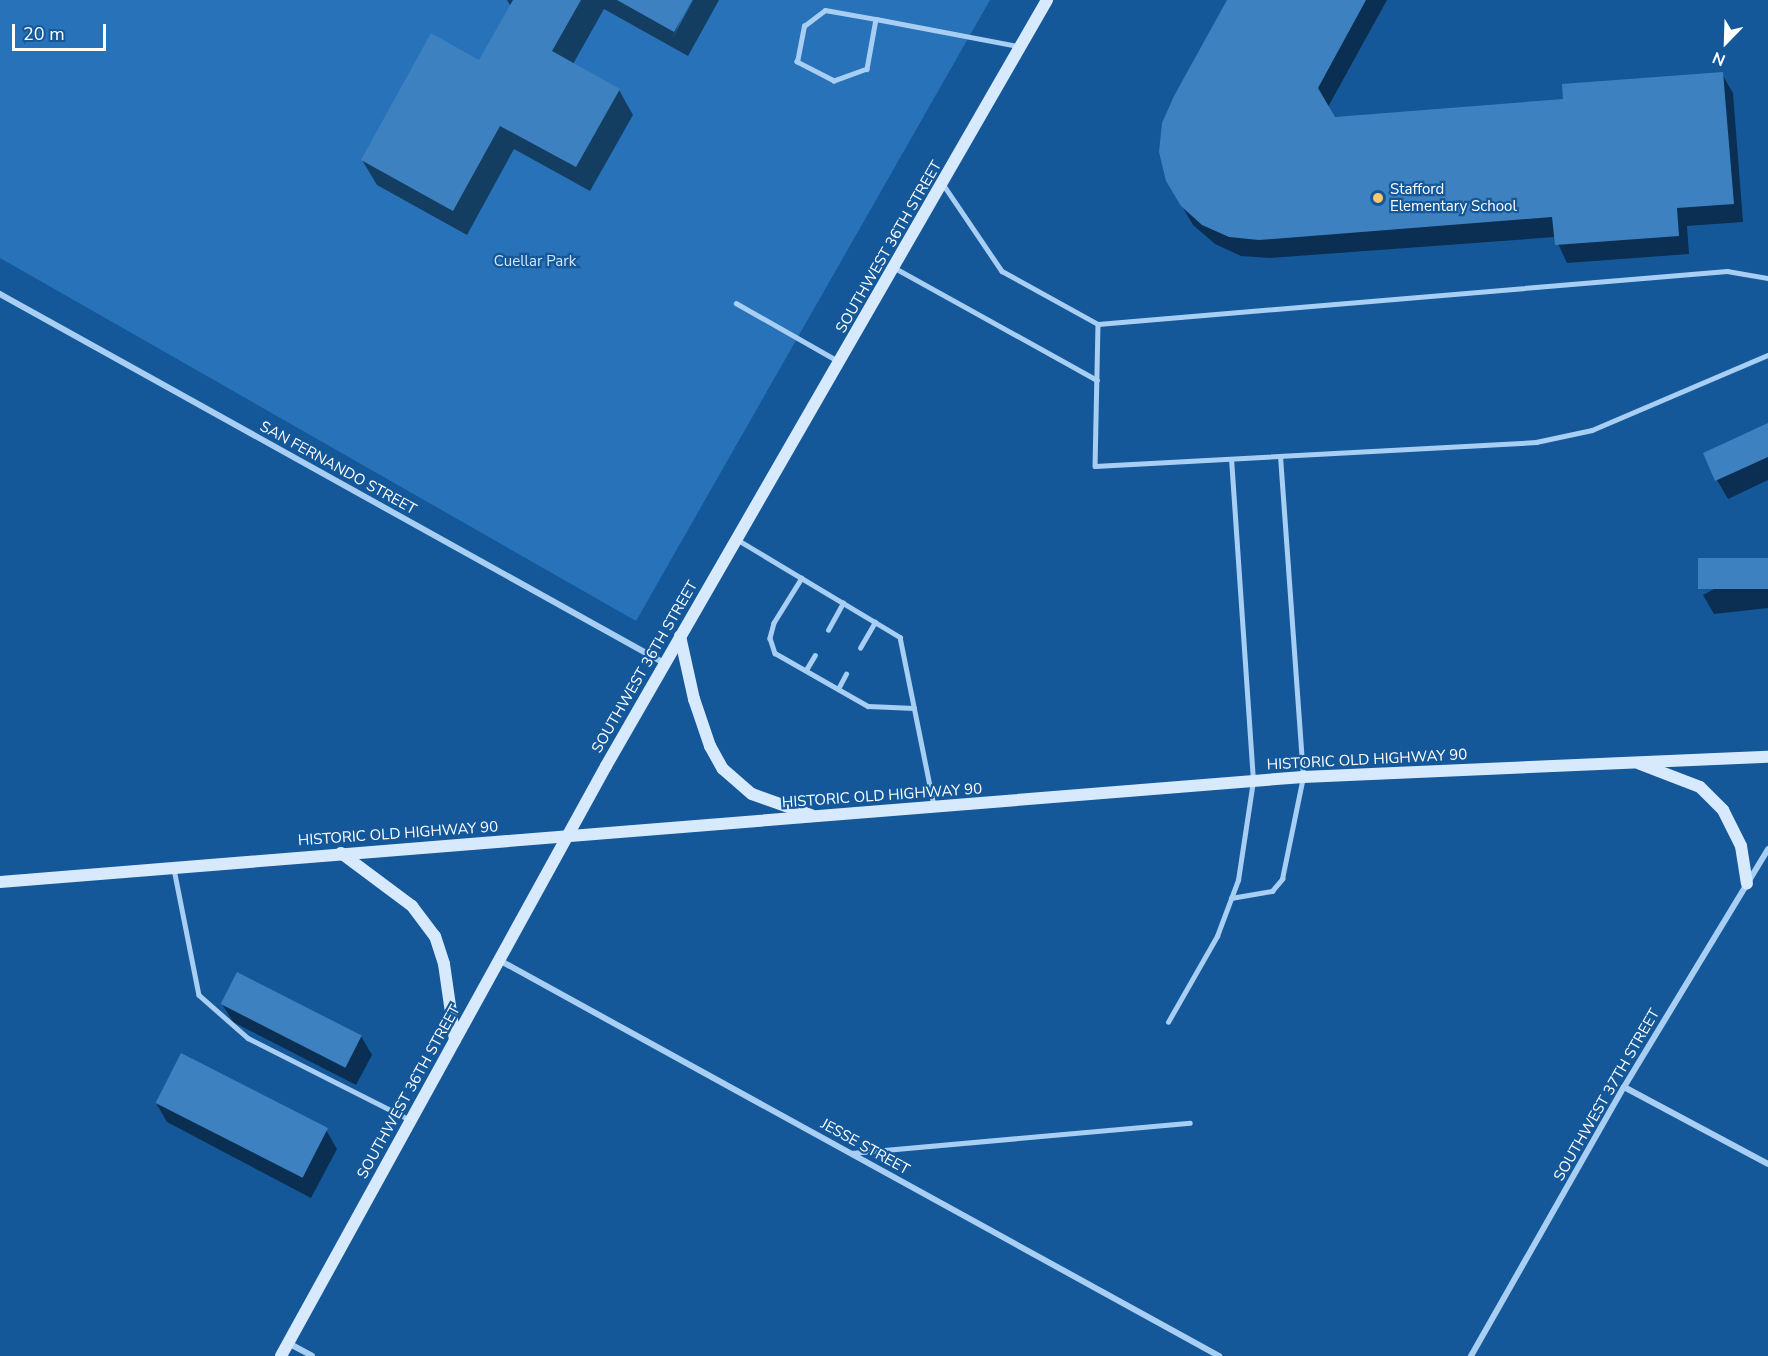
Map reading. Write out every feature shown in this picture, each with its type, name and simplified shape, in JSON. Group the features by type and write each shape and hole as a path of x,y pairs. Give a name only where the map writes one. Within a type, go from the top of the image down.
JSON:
{"main road":[{"name":"SOUTHWEST 36TH STREET","path":"281,1356 664,663 895,268 1047,0"},
{"path":"680,636 694,699 710,746 723,769 752,794 815,816"},
{"name":"HISTORIC OLD HIGHWAY 90","path":"0,882 1303,777 1768,757"},
{"path":"1636,762 1700,787 1723,810 1741,846 1747,884"},
{"path":"341,853 412,906 435,936 444,964 455,1040"}],"street":[{"name":"SAN FERNANDO STREET","path":"0,294 664,663"},
{"name":"SOUTHWEST 37TH STREET","path":"1472,1356 1624,1087 1768,849"},
{"name":"JESSE STREET","path":"499,960 1219,1356"},
{"path":"1624,1087 1768,1164"},
{"path":"288,1343 312,1356"}],"lane":[{"path":"876,19 867,69 834,81 797,62 804,26 825,10 876,19 1020,47"},
{"path":"943,184 1002,271 1098,324 1727,271 1768,278"},
{"path":"895,268 1097,380"},
{"path":"736,303 840,362"},
{"path":"1098,324 1095,465 1280,458 1536,441 1592,430 1768,355"},
{"path":"1231,898 1272,891 1282,879 1303,777 1280,458"},
{"path":"1168,1022 1217,936 1238,880 1253,781 1231,460"},
{"path":"736,539 900,637 934,807"},
{"path":"802,578 774,623 771,638 775,653 868,706 914,708"},
{"path":"828,630 843,603"},
{"path":"860,648 875,622"},
{"path":"806,670 815,655"},
{"path":"838,689 846,674"},
{"path":"174,869 199,995 248,1038 411,1120"},
{"path":"850,1153 1190,1123"}],"green space":[{"name":"Cuellar Park","path":"0,0 990,0 636,621 0,258"}],"building":[{"path":"513,0 581,0 552,51 620,89 576,167 500,126 453,211 361,160 431,33 479,60"},
{"path":"617,0 692,0 674,32"},
{"path":"1227,0 1366,0 1318,88 1335,117 1563,99 1562,84 1723,72 1734,204 1677,208 1679,236 1555,245 1552,217 1259,240 1229,237 1202,225 1181,206 1166,181 1159,152 1162,123 1174,96"},
{"path":"1768,423 1768,457 1715,481 1703,453"},
{"path":"1698,558 1768,558 1768,589 1698,589"},
{"path":"237,972 362,1036 345,1068 221,1004"},
{"path":"181,1053 328,1128 303,1178 156,1103"}],"place":[{"name":"Stafford Elementary School","path":"1378,198"}]}
